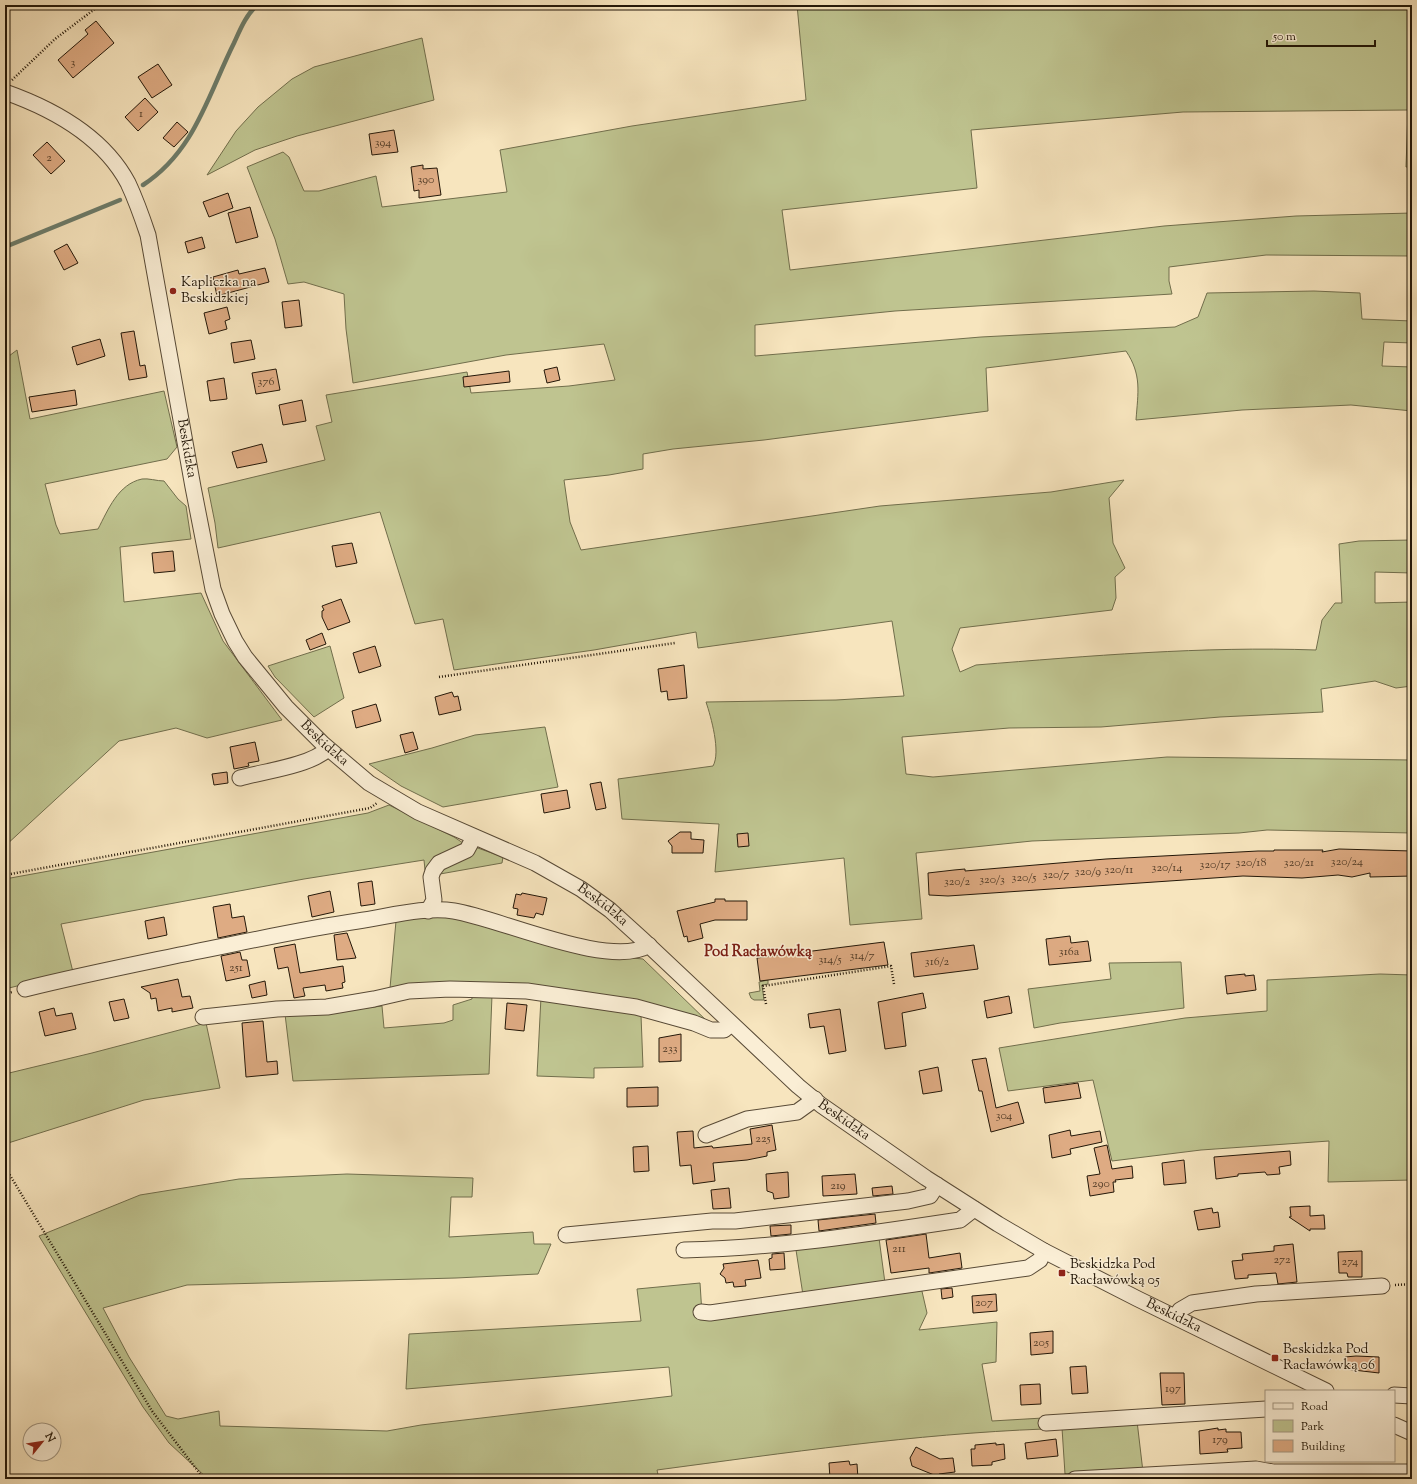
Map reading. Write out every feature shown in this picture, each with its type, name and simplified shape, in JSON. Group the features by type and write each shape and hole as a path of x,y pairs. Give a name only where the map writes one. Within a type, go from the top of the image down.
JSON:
{"street":[{"name":"Beskidzka","path":"6,88 72,124 92,139 113,161 127,182 139,208 148,235 213,589 222,614 235,641 265,683 286,707 328,749 370,783 418,812 535,863 581,889 610,910 649,945 731,1024 815,1099 937,1185 974,1209 1044,1251 1322,1390"},
{"path":"240,778 302,762 322,755 328,749"},
{"path":"428,911 434,900 431,877 433,871 439,863 466,850 474,837"},
{"path":"25,989 80,975 311,929 428,911 454,911 569,944 623,952 640,951 649,945"},
{"path":"203,1017 276,1009 327,1006 374,999 409,991 450,989 527,991 636,1007 694,1023 711,1030 724,1030 731,1024"},
{"path":"706,1135 747,1119 797,1112 815,1099"},
{"path":"566,1235 712,1221 735,1221 908,1201 930,1196 937,1185"},
{"path":"684,1250 734,1249 846,1237 960,1220 974,1209"},
{"path":"700,1312 710,1313 1028,1268 1040,1260 1044,1251"},
{"path":"1176,1317 1180,1310 1192,1303 1256,1294 1382,1286"},
{"path":"1395,1395 1412,1396"},
{"path":"1046,1423 1265,1409"},
{"path":"1395,1425 1412,1433"},
{"path":"1075,1479 1273,1472 1412,1472"}],"path":[{"path":"6,88 55,39 100,5"},
{"path":"439,677 675,643"},
{"path":"5,875 370,808 388,795"},
{"path":"766,1004 764,986 891,966 894,984"},
{"path":"5,1168 152,1410 204,1479"}],"green space":[{"path":"797,5 1412,5 1412,167 1406,167 1408,110 1183,112 971,130 977,188 782,210 790,270 1164,226 1296,216 1412,213 1412,256 1266,255 1169,267 1169,281 1172,294 895,311 755,325 755,356 981,337 1175,327 1198,317 1207,293 1314,291 1360,293 1362,319 1412,321 1412,343 1384,342 1382,366 1412,367 1412,411 1351,405 1242,410 1136,420 1138,392 1137,376 1135,368 1126,351 986,368 988,411 764,440 673,449 643,454 643,469 609,475 564,480 570,522 581,550 880,506 1051,492 1124,480 1109,498 1113,543 1125,568 1115,577 1116,598 1112,610 960,628 952,649 960,672 976,665 1103,655 1231,649 1316,650 1322,620 1335,603 1342,603 1339,544 1359,541 1412,540 1412,573 1375,572 1375,603 1412,602 1412,686 1396,688 1375,681 1321,689 1323,712 1220,717 1101,727 1009,728 902,737 906,774 933,777 1167,757 1412,760 1412,833 1267,830 1239,833 1032,841 916,853 922,919 850,925 844,858 715,872 719,824 622,819 618,779 713,766 716,744 713,725 706,702 836,700 904,696 892,621 698,648 696,632 594,650 454,670 443,619 415,624 380,512 218,548 208,488 325,460 316,426 332,422 326,395 467,372 471,393 569,386 615,380 604,344 506,355 353,383 346,329 344,294 304,282 288,284 275,239 247,167 283,152 289,157 304,191 319,191 376,176 382,207 507,192 500,150 632,126 806,100"},
{"path":"422,38 434,100 297,136 255,150 207,175 236,131 258,107 292,79 314,67"},
{"path":"17,350 30,419 164,391 177,447 167,459 45,484 56,525 60,534 98,529 110,506 126,486 142,479 164,481 178,499 186,506 191,539 120,547 124,602 201,593 223,641 282,720 207,738 176,728 119,741 5,846 5,359"},
{"path":"330,646 344,698 314,717 275,677 268,666"},
{"path":"545,727 558,787 443,807 401,786 369,764 475,735"},
{"path":"389,805 454,837 463,843 445,853 425,870 424,860 304,879 61,924 73,972 5,989 5,879 368,813"},
{"path":"475,847 503,857 502,863 440,874 451,861"},
{"path":"424,915 450,916 600,955 643,959 710,1024 483,987 418,983 390,988 396,921"},
{"path":"1181,962 1184,1008 1060,1023 1034,1028 1028,989 1111,979 1109,963"},
{"path":"1380,974 1412,975 1412,1180 1328,1182 1329,1141 1201,1150 1112,1161 1093,1080 1008,1091 999,1048 1185,1018 1267,1011 1267,980"},
{"path":"768,980 768,984 762,985 764,1000 754,1000 751,998 749,993 760,991 759,982"},
{"path":"472,993 492,995 489,1074 293,1081 285,1014 325,1013 382,1006 384,1028 444,1023 453,1020 453,1005 472,999"},
{"path":"541,997 641,1015 643,1067 594,1068 594,1078 537,1076"},
{"path":"206,1023 220,1088 144,1100 5,1144 5,1074"},
{"path":"347,1174 473,1178 472,1197 451,1197 449,1237 533,1232 534,1244 551,1244 538,1274 456,1278 187,1285 103,1308 129,1357 166,1416 178,1419 219,1411 220,1426 387,1431 421,1425 672,1396 669,1367 406,1389 409,1334 641,1321 637,1289 700,1283 702,1314 921,1287 927,1313 919,1330 997,1322 996,1362 982,1364 992,1421 1043,1418 1044,1429 947,1435 753,1457 657,1470 659,1479 208,1479 169,1443 143,1407 39,1236 140,1195 239,1179"},
{"path":"879,1238 885,1283 803,1295 796,1250"},
{"path":"1137,1421 1143,1472 1065,1474 1062,1428"}],"building":[{"path":"96,21 114,43 73,78 58,60 88,34 85,30"},
{"path":"158,64 172,85 152,98 138,77"},
{"path":"145,98 158,112 138,131 125,117"},
{"path":"177,122 188,132 174,147 163,138"},
{"path":"394,130 398,152 372,155 369,134"},
{"path":"47,142 65,161 51,174 33,155"},
{"path":"423,165 423,169 437,168 441,195 419,198 419,190 414,191 411,167"},
{"path":"228,193 233,208 209,217 203,202"},
{"path":"250,207 258,237 236,243 228,213"},
{"path":"202,237 205,248 188,253 185,242"},
{"path":"67,244 78,263 64,270 54,251"},
{"path":"265,268 269,282 217,296 213,277 238,270 239,274"},
{"path":"299,300 302,326 285,328 282,302"},
{"path":"227,307 230,319 225,321 227,329 209,334 204,313"},
{"path":"134,331 140,366 145,365 147,377 129,380 121,333"},
{"path":"100,339 105,356 77,365 72,347"},
{"path":"251,340 255,359 234,363 231,343"},
{"path":"557,367 560,380 547,383 544,370"},
{"path":"276,369 280,390 256,394 252,373"},
{"path":"509,371 510,382 464,387 463,377"},
{"path":"224,378 227,399 210,401 207,381"},
{"path":"75,390 77,405 32,412 29,397"},
{"path":"302,400 306,421 283,425 279,405"},
{"path":"262,444 267,462 237,468 232,452"},
{"path":"352,543 357,563 336,567 332,546"},
{"path":"173,551 175,571 154,573 152,553"},
{"path":"341,599 350,622 328,630 322,617 322,611 324,610 322,606"},
{"path":"322,633 326,644 310,650 306,640"},
{"path":"375,646 381,666 359,673 353,653"},
{"path":"684,665 687,698 668,700 667,691 661,692 658,669"},
{"path":"452,692 454,697 458,696 461,710 439,715 435,697"},
{"path":"376,704 381,721 356,728 352,711"},
{"path":"413,732 418,749 405,753 400,735"},
{"path":"255,742 259,761 248,763 249,766 234,769 230,747"},
{"path":"227,772 228,783 214,785 212,774"},
{"path":"601,782 606,808 596,810 590,784"},
{"path":"567,790 570,808 544,813 541,794"},
{"path":"680,832 691,832 691,839 704,840 703,853 672,853 672,846 668,841"},
{"path":"748,833 749,846 738,847 737,834"},
{"path":"1339,849 1412,851 1412,876 1370,877 1370,873 1352,877 1338,875 1302,878 1243,876 948,896 929,895 928,873 954,870 965,869 965,871 1106,859 1274,850 1323,850 1322,852"},
{"path":"372,881 375,904 361,906 358,883"},
{"path":"330,891 334,912 312,917 308,896"},
{"path":"522,893 547,898 543,915 536,913 534,918 517,915 518,909 513,908 516,894 521,895"},
{"path":"715,899 725,899 725,901 747,901 747,920 715,920 700,924 703,938 688,942 687,936 684,937 677,911 715,902"},
{"path":"230,904 232,918 244,916 247,932 218,938 213,907"},
{"path":"164,917 167,935 148,939 145,921"},
{"path":"347,933 356,958 337,960 334,935"},
{"path":"1070,936 1071,943 1088,941 1091,961 1049,965 1046,939"},
{"path":"884,942 888,965 760,981 757,958"},
{"path":"295,944 300,973 343,966 345,982 342,983 343,988 326,991 325,985 303,988 305,996 294,998 288,967 278,969 274,948"},
{"path":"974,945 978,969 914,977 911,953"},
{"path":"240,952 242,960 247,960 250,976 226,981 221,956"},
{"path":"1245,974 1245,976 1254,975 1256,990 1227,994 1225,976"},
{"path":"178,979 182,997 190,996 193,1008 172,1012 172,1008 158,1011 156,998 151,999 150,993 141,987"},
{"path":"265,981 267,995 252,998 249,985"},
{"path":"923,993 926,1008 902,1013 906,1046 885,1049 878,1002"},
{"path":"1009,996 1012,1013 987,1018 984,1001"},
{"path":"124,999 129,1018 114,1021 109,1002"},
{"path":"507,1003 527,1005 524,1031 505,1029"},
{"path":"54,1008 56,1016 72,1013 76,1029 45,1036 39,1012"},
{"path":"840,1009 846,1051 829,1054 824,1026 810,1028 808,1014"},
{"path":"263,1021 267,1062 277,1061 278,1074 246,1077 242,1023"},
{"path":"681,1034 681,1061 659,1062 659,1038"},
{"path":"986,1058 996,1108 1018,1102 1024,1123 991,1132 982,1091 979,1091 972,1060"},
{"path":"938,1067 942,1091 923,1094 919,1071"},
{"path":"1078,1083 1081,1098 1045,1103 1043,1088"},
{"path":"658,1087 658,1106 627,1107 627,1088"},
{"path":"772,1125 776,1150 767,1152 767,1156 747,1160 713,1163 715,1181 693,1184 691,1165 680,1166 677,1132 693,1131 694,1148 712,1146 713,1148 752,1144 750,1129"},
{"path":"1070,1130 1071,1136 1100,1131 1102,1142 1070,1149 1071,1154 1052,1158 1049,1135"},
{"path":"1107,1145 1112,1169 1132,1166 1133,1178 1115,1180 1116,1182 1113,1182 1114,1192 1090,1196 1087,1176 1100,1174 1094,1148"},
{"path":"648,1146 649,1171 634,1172 633,1147"},
{"path":"1290,1151 1291,1165 1279,1167 1280,1174 1267,1175 1265,1172 1238,1174 1238,1176 1216,1179 1214,1157"},
{"path":"1184,1160 1186,1183 1164,1185 1162,1163"},
{"path":"788,1172 789,1197 774,1199 773,1193 767,1191 766,1174"},
{"path":"855,1174 857,1194 823,1196 822,1176"},
{"path":"892,1186 893,1194 873,1196 872,1188"},
{"path":"729,1188 731,1208 713,1209 711,1190"},
{"path":"1310,1206 1310,1216 1324,1215 1325,1229 1310,1229 1310,1231 1289,1217 1291,1217 1290,1207"},
{"path":"1212,1208 1213,1213 1218,1212 1220,1227 1198,1230 1194,1211"},
{"path":"875,1214 876,1223 819,1231 818,1220"},
{"path":"791,1225 791,1234 771,1236 770,1226"},
{"path":"926,1234 929,1258 960,1253 962,1268 929,1273 929,1268 891,1273 886,1240"},
{"path":"1293,1244 1297,1282 1278,1284 1276,1273 1248,1275 1248,1278 1235,1279 1232,1261 1243,1260 1242,1254 1274,1251 1274,1246"},
{"path":"1362,1251 1362,1277 1348,1277 1347,1273 1339,1273 1338,1252"},
{"path":"784,1253 785,1269 770,1270 769,1259 772,1258 772,1254"},
{"path":"758,1260 761,1278 745,1280 746,1286 734,1287 733,1282 726,1283 725,1278 720,1274 724,1268 723,1264"},
{"path":"952,1288 953,1297 942,1299 941,1289"},
{"path":"996,1294 997,1311 973,1313 972,1296"},
{"path":"1053,1331 1053,1353 1031,1355 1030,1333"},
{"path":"1345,1357 1379,1357 1379,1373 1345,1369"},
{"path":"1086,1366 1088,1393 1072,1394 1070,1367"},
{"path":"1160,1373 1184,1373 1185,1404 1162,1405"},
{"path":"1040,1384 1041,1404 1021,1405 1020,1385"},
{"path":"1218,1428 1218,1430 1226,1429 1226,1432 1241,1432 1242,1448 1227,1449 1228,1452 1200,1454 1199,1431"},
{"path":"1056,1439 1058,1456 1027,1459 1025,1443"},
{"path":"996,1443 996,1445 1004,1444 1005,1459 992,1462 992,1465 972,1466 971,1449 975,1449 975,1445"},
{"path":"916,1447 940,1459 953,1458 955,1472 939,1474 939,1477 912,1466 910,1458"},
{"path":"849,1461 850,1465 857,1464 858,1479 830,1479 829,1463"}],"waterway":[{"path":"143,185 161,171 176,156 188,139 198,121 246,18 257,5"},
{"path":"5,247 120,200"}],"place":[{"name":"Kapliczka na Beskidzkiej","path":"173,291"},
{"name":"Beskidzka Pod Racławówką 05","path":"1062,1273"},
{"name":"Beskidzka Pod Racławówką 06","path":"1275,1358"}],"district":[{"name":"Pod Racławówką","path":"758,952"}]}
